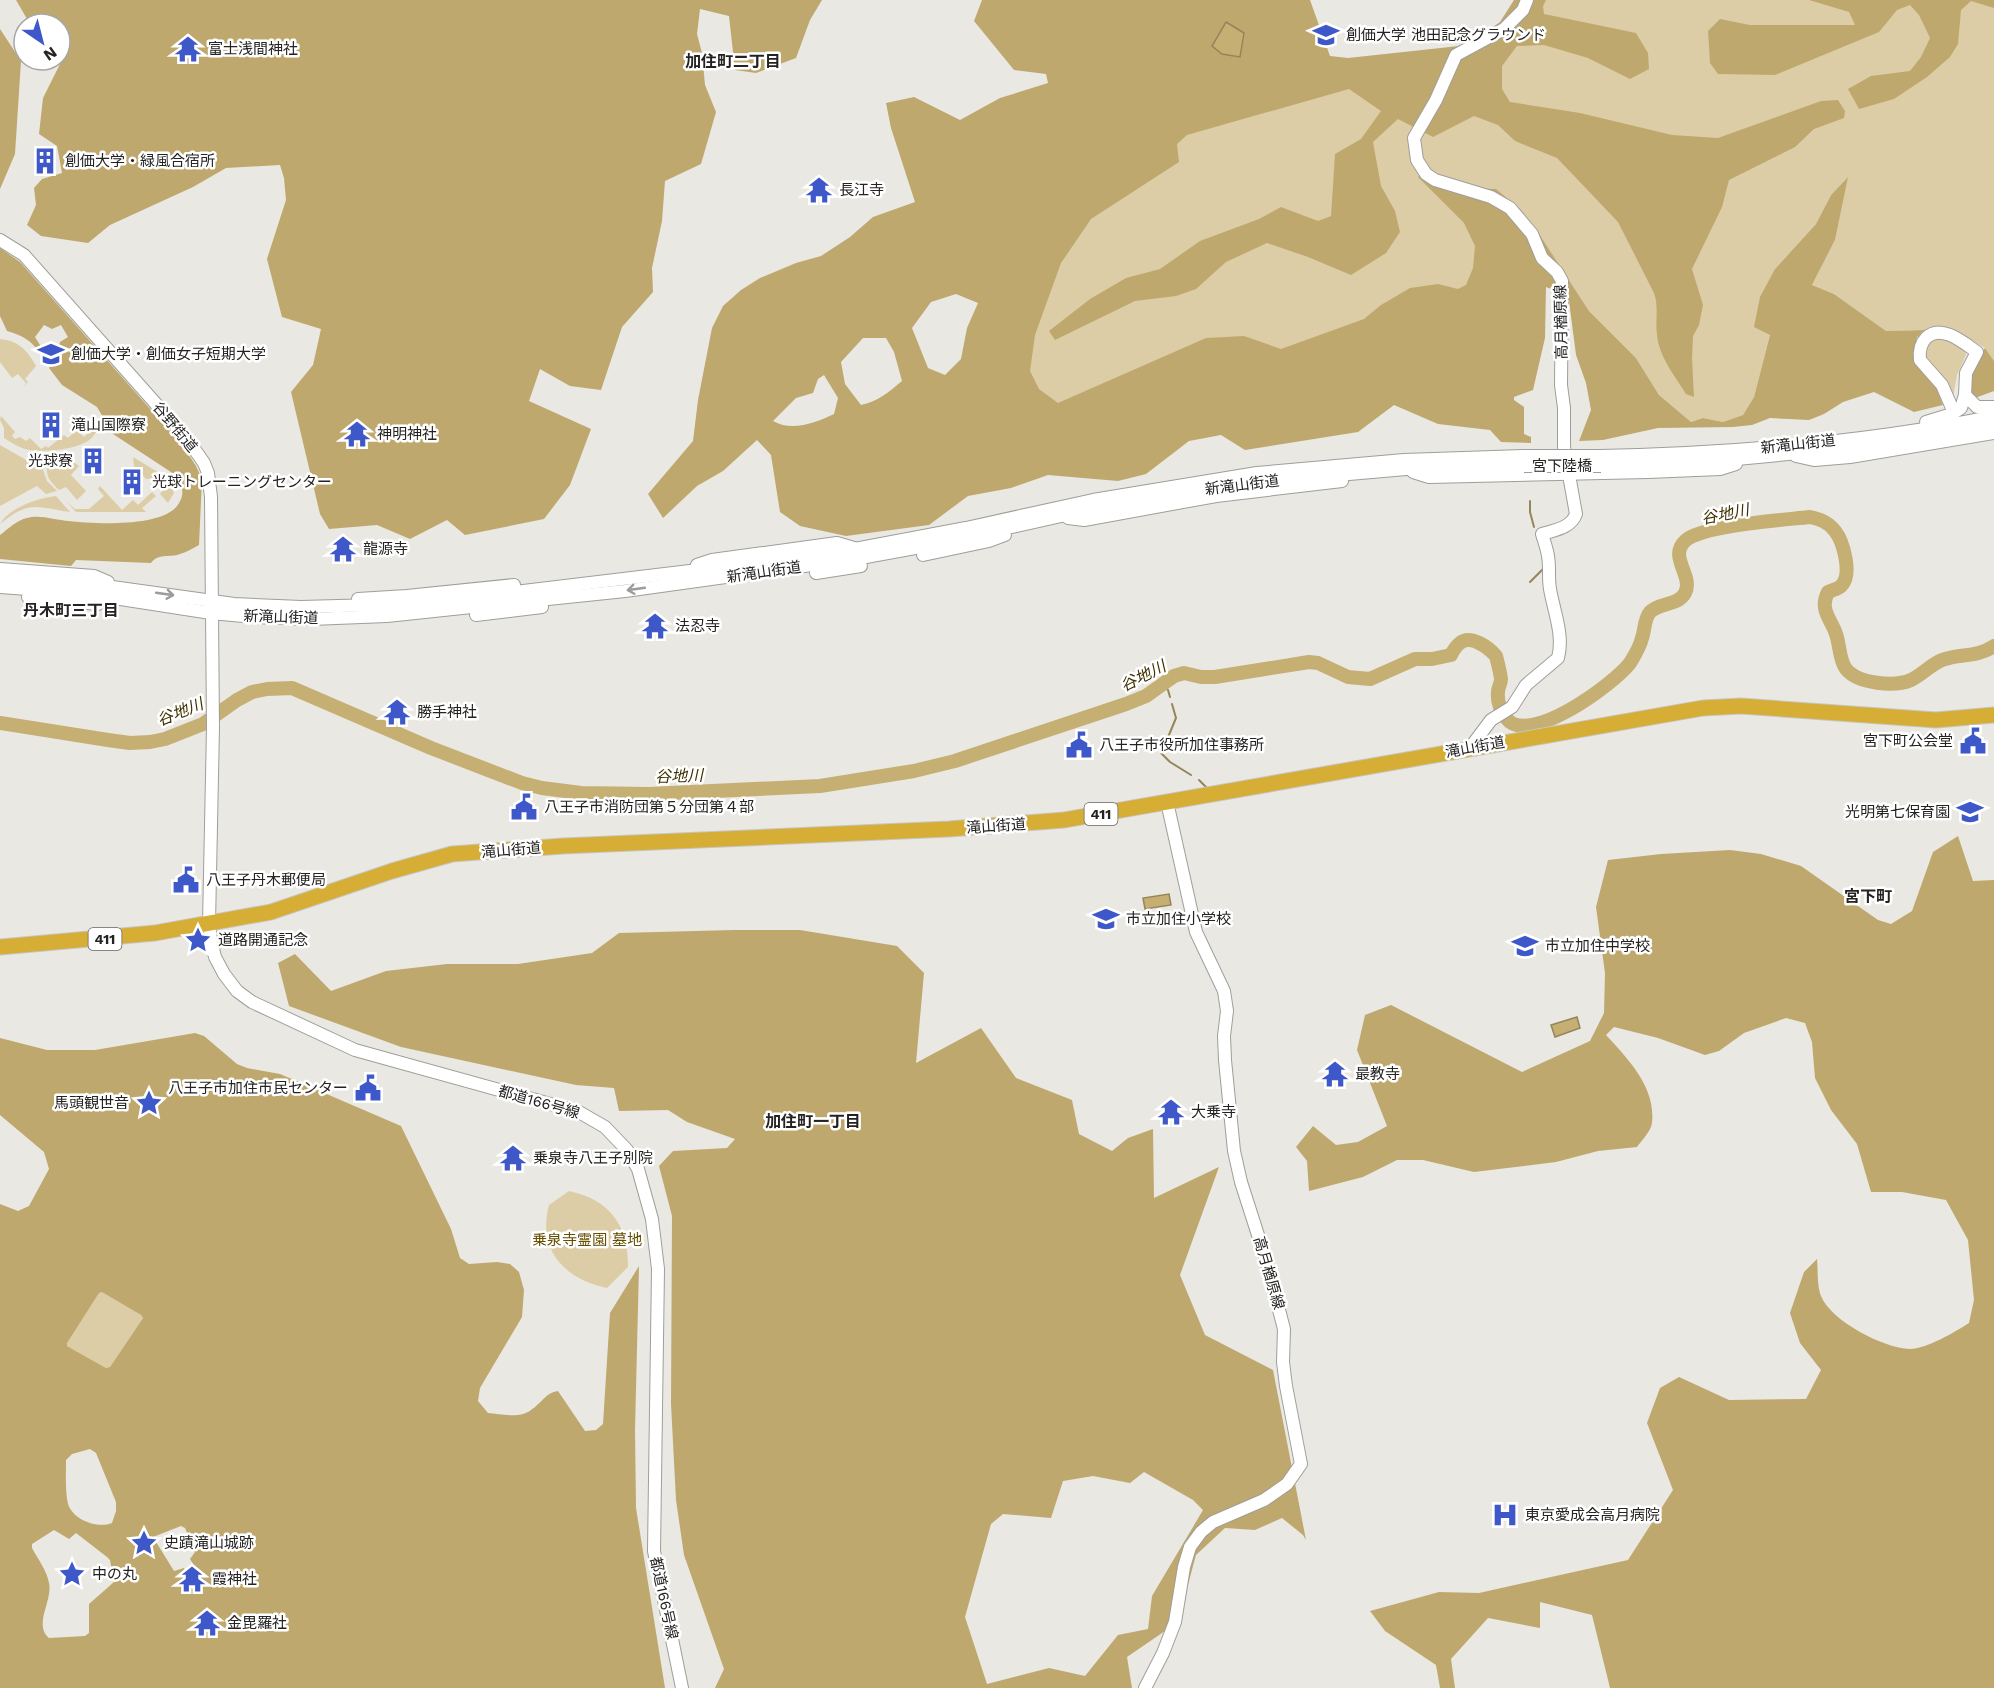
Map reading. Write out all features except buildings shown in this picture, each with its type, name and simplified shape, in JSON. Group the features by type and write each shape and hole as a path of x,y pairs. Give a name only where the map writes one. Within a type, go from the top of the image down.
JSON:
{"highway":[{"name":"滝山街道","path":"0,947 104,939 209,924 271,912 392,871 452,854 564,846 1027,824 1064,820 1703,708 1741,706 1936,720 1994,715"}],"main road":[{"name":"高月楢原線","path":"1470,748 1491,720 1504,713 1526,686 1558,658 1560,653 1561,638 1547,574 1548,558 1542,534 1564,527 1575,518 1564,447 1564,408 1561,385 1563,294 1561,276 1542,258 1532,234 1510,208 1491,197 1436,180 1426,174 1417,160 1414,138 1436,100 1456,55 1504,29 1523,10 1527,0"},
{"name":"谷野街道","path":"0,240 24,255 37,269 188,440 200,456 208,473 211,497 213,727 209,924"},
{"path":"1894,433 1961,408 1965,394 1966,373 1977,351 1944,333 1929,335 1921,345 1920,360 1942,385 1952,408"},
{"path":"1965,394 1977,407 1994,407"},
{"name":"新滝山街道","path":"1600,461 1763,448 1894,433 1994,416"},
{"name":"新滝山街道","path":"1600,461 1763,457 1890,442 1994,425"},
{"path":"1789,454 1814,460 1894,451 1994,434"},
{"path":"1406,469 1429,477 1648,472 1720,469 1763,457"},
{"name":"新滝山街道","path":"0,587 82,594 165,606 211,607 300,599 407,596 552,580 568,585 664,574 712,560 837,543 855,549 966,528 1093,500 1207,480 1350,464 1442,458 1524,461"},
{"path":"1406,469 1524,461"},
{"name":"宮下陸橋","path":"1524,461 1600,461"},
{"name":"新滝山街道","path":"0,577 119,588 211,607 311,619 398,615 677,584 700,589 842,570 989,541 1039,521 1059,516 1084,520 1216,496 1332,483 1381,471 1406,469"},
{"path":"0,568 94,576 119,588"},
{"path":"0,596 44,598 108,606 165,606"},
{"name":"高月楢原線","path":"1145,1688 1163,1653 1175,1622 1184,1567 1190,1547 1213,1522 1264,1500 1287,1485 1301,1464 1286,1386 1283,1362 1284,1329 1234,1151 1225,1060 1224,1036 1227,1011 1224,991 1196,932 1167,802"},
{"name":"都道166号線","path":"209,924 218,966 237,991 252,1002 355,1050 579,1112 605,1127 627,1150 638,1169 644,1186 657,1251 654,1551 682,1688"}],"green space":[{"path":"1534,0 1994,0 1994,361 1985,348 1952,328 1939,326 1925,330 1886,331 1834,294 1812,285 1835,240 1847,178 1831,195 1816,224 1775,269 1770,335 1754,397 1743,415 1723,422 1703,418 1691,422 1659,395 1636,358 1589,311 1539,235 1475,213 1487,292 1360,335 1120,392 1025,411 1002,314 1158,139 1341,75 1458,53"},
{"path":"1939,337 1947,338 1965,350 1966,355 1957,375 1953,397 1924,358 1925,346"},
{"path":"0,339 22,347 36,366 25,379 28,382 23,387 26,383 18,374 12,378 0,362"},
{"path":"1,416 15,432 12,436 15,439 20,437 26,441 30,438 41,449 46,446 48,448 64,435 68,438 77,430 84,437 93,428 90,424 93,421 96,422 96,431 83,444 60,450 30,450 4,438"},
{"path":"0,445 28,461 41,464 47,481 57,491 46,494 37,486 0,506"},
{"path":"133,457 169,479 174,493 168,503 160,494 164,489 154,478 146,479 134,466"},
{"path":"73,462 79,466 71,475 86,491 77,500 66,487 59,490 47,475 47,468 73,466"},
{"path":"100,486 122,510 133,500 138,505 152,492 156,496 142,508 146,512 76,512 66,501 75,509 89,509 104,496 98,489"},
{"path":"56,496 70,512 40,507 26,508 0,524 10,513 24,505"},
{"name":"乗泉寺霊園 墓地","path":"569,1191 584,1195 606,1208 614,1217 625,1239 628,1267 607,1288 578,1278 557,1260 551,1249 546,1221 549,1205"},
{"path":"102,1291 143,1318 110,1367 106,1368 67,1346 66,1343"}],"shaded area":[{"path":"16,0 822,0 810,20 796,58 756,73 735,70 729,16 700,9 697,34 702,53 705,85 716,112 701,164 665,181 662,221 652,268 653,292 622,327 601,390 570,386 540,369 529,401 591,429 570,485 544,519 465,535 447,520 410,539 377,525 329,529 320,514 291,392 313,365 321,329 282,317 267,259 286,200 280,165 226,168 193,187 110,225 88,243 41,236 27,225 36,205 34,188 42,179 62,173 57,146 39,134 43,98 56,72 72,72 72,12 23,12"},
{"path":"982,0 1310,0 1330,56 1348,58 1459,46 1477,39 1500,22 1514,0 1546,0 1543,6 1544,14 1636,33 1648,53 1649,69 1630,79 1588,58 1544,45 1517,46 1502,66 1502,89 1510,102 1580,113 1672,135 1718,138 1821,101 1838,100 1845,111 1844,118 1814,129 1795,147 1729,180 1722,207 1692,269 1703,305 1699,325 1693,336 1694,397 1686,394 1661,351 1657,335 1654,293 1618,222 1557,158 1515,141 1498,125 1474,116 1433,137 1398,119 1373,142 1381,186 1395,211 1400,232 1386,253 1351,275 1267,243 1226,262 1196,289 1176,296 1135,301 1055,340 1049,331 1090,299 1126,278 1160,269 1200,241 1259,219 1281,207 1318,221 1331,216 1335,154 1361,139 1381,111 1349,89 1187,135 1177,144 1179,162 1091,219 1061,263 1035,335 1030,371 1039,389 1058,403 1206,338 1244,336 1281,349 1364,319 1381,305 1410,288 1438,284 1458,289 1466,285 1473,268 1475,246 1464,223 1418,177 1428,167 1448,188 1496,189 1520,209 1589,311 1636,358 1659,395 1691,422 1703,418 1723,422 1743,415 1754,397 1770,335 1754,327 1760,297 1775,269 1816,224 1831,195 1848,177 1835,240 1812,285 1834,294 1886,331 1925,330 1917,337 1915,349 1943,405 1914,412 1874,392 1843,402 1809,420 1770,418 1752,425 1733,427 1658,428 1603,440 1579,441 1591,410 1586,383 1576,355 1569,301 1546,287 1545,338 1533,390 1514,397 1514,400 1524,407 1524,434 1531,437 1531,443 1501,442 1490,430 1438,424 1394,405 1358,432 1245,450 1221,435 1189,441 1146,474 1118,481 1048,475 1011,488 968,496 929,525 846,536 800,526 780,512 771,455 757,440 723,471 697,486 663,518 648,494 693,441 698,400 712,328 723,306 741,290 760,278 796,263 821,256 850,237 873,217 915,202 891,128 886,103 914,97 960,120 1000,98 1048,83 1046,74 1014,70 974,21","holes":["956,294 978,303 967,328 961,359 945,375 928,368 912,328 931,302","863,338 886,338 894,352 902,381 878,399 861,405 845,384 841,362","824,375 838,398 834,414 796,426 773,421 796,398 813,393 818,379"]},
{"path":"1809,0 1994,0 1994,8 1971,1 1961,10 1958,44 1950,57 1927,77 1894,99 1859,109 1848,89 1871,76 1910,71 1921,57 1930,38 1919,15 1910,5 1897,10 1879,32 1775,75 1718,74 1710,63 1708,31 1720,19 1750,25 1855,25 1849,12"},
{"path":"1226,22 1244,33 1240,57 1222,54 1212,46"},
{"path":"0,29 12,47 12,72 20,72 15,154 0,189"},
{"path":"0,248 20,262 183,446 202,479 199,545 180,554 157,558 151,563 76,560 71,566 0,559 0,535 23,519 37,517 111,523 145,520 160,517 172,511 181,499 182,491 181,484 174,474 113,434 97,407 62,385 49,368 57,354 60,342 68,337 61,325 52,329 44,325 35,337 43,350 39,352 25,338 7,331 0,316"},
{"path":"1985,348 1994,361 1994,391 1975,398 1970,385 1971,372"},
{"path":"1958,836 1973,881 1994,880 1994,1688 1610,1688 1592,1615 1540,1602 1540,1628 1488,1618 1451,1659 1455,1688 1440,1688 1436,1665 1385,1631 1370,1611 1439,1592 1479,1593 1628,1560 1673,1490 1647,1423 1660,1388 1679,1377 1729,1400 1806,1399 1821,1370 1800,1343 1790,1313 1804,1272 1817,1259 1821,1296 1835,1315 1859,1332 1886,1344 1910,1349 1940,1339 1969,1323 1974,1300 1968,1240 1946,1200 1902,1192 1871,1192 1857,1144 1831,1110 1815,1078 1812,1042 1805,1023 1786,1018 1744,1033 1719,1051 1705,1055 1658,1038 1614,1027 1606,1035 1639,1074 1650,1097 1652,1123 1637,1147 1598,1151 1556,1162 1474,1172 1423,1160 1397,1160 1363,1177 1309,1191 1307,1161 1296,1147 1313,1126 1336,1145 1358,1142 1387,1126 1357,1050 1365,1015 1391,1005 1522,1072 1590,1041 1604,1013 1605,973 1596,907 1608,860 1730,850 1761,854 1801,866 1878,920 1891,924 1912,911 1933,852"},
{"path":"1169,894 1171,905 1145,909 1143,898"},
{"path":"800,930 897,946 924,973 916,1063 981,1028 1016,1078 1072,1100 1079,1134 1112,1151 1128,1138 1153,1129 1154,1198 1219,1167 1180,1275 1205,1335 1273,1370 1306,1540 1282,1518 1255,1530 1225,1528 1196,1555 1178,1622 1127,1657 1132,1688 715,1688 724,1669 684,1555 676,1500 671,1404 672,1216 659,1166 673,1151 727,1148 735,1139 687,1122 668,1110 619,1111 614,1088 576,1085 401,1047 289,1006 278,963 295,954 331,991 386,971 447,964 518,964 592,953 619,933","holes":["1144,1472 1193,1500 1203,1510 1152,1596 1148,1629 1118,1635 1085,1676 1049,1668 987,1684 965,1617 991,1524 1003,1514 1051,1518 1063,1481 1093,1476 1130,1483"]},
{"path":"1577,1017 1580,1028 1555,1037 1551,1025"},
{"path":"195,1033 204,1036 237,1064 280,1074 401,1126 451,1229 460,1258 469,1264 497,1262 510,1264 519,1272 524,1290 522,1317 480,1388 478,1401 488,1413 510,1415 526,1413 550,1394 558,1391 585,1431 596,1430 603,1424 610,1313 639,1266 635,1430 636,1508 665,1688 0,1688 0,1204 18,1211 29,1206 49,1169 44,1152 0,1115 0,1038 47,1050 95,1050","holes":["102,1292 143,1318 110,1367 106,1368 67,1346 99,1293","90,1449 96,1453 116,1502 112,1523 93,1524 80,1519 71,1510 66,1494 66,1460 72,1454","181,1526 185,1528 195,1552 190,1559 201,1577 200,1585 193,1589 189,1587 184,1568 174,1571 153,1537","54,1530 69,1539 76,1533 110,1560 114,1582 89,1604 89,1633 85,1636 49,1638 45,1632 43,1619 49,1583 32,1544"]}],"waterway":[{"path":"1530,501 1534,527"},
{"name":"谷地川","path":"0,723 130,743 150,742 165,739 203,724 252,692 292,688 431,748 522,783 542,788 581,793 649,794 820,786 914,771 955,761 1126,704 1146,696 1174,676 1184,673 1215,677 1309,662 1318,663 1348,677 1370,679 1415,659 1432,659 1451,655 1460,643 1469,640 1484,646 1496,656 1501,679 1498,699 1506,718 1517,725 1533,725 1551,719 1590,697 1630,663 1640,645 1650,612 1678,600 1685,593 1686,580 1679,553 1685,541 1694,535 1725,527 1810,517 1824,521 1832,528 1844,550 1845,581 1840,587 1828,592 1825,609 1836,634 1842,661 1852,674 1877,683 1904,682 1915,678 1942,660 1974,654 1994,646"},
{"path":"1530,582 1543,569"},
{"path":"1161,685 1168,690 1170,697"},
{"path":"1164,747 1176,718 1172,704"},
{"path":"1161,753 1170,762 1191,775"},
{"path":"1199,780 1208,789"}],"place":[{"name":"創価大学 池田記念グラウンド","path":"1326,35"},
{"name":"富士浅間神社","path":"188,49"},
{"name":"創価大学・緑風合宿所","path":"45,161"},
{"name":"長江寺","path":"819,190"},
{"name":"創価大学・創価女子短期大学","path":"51,354"},
{"name":"滝山国際寮","path":"51,425"},
{"name":"神明神社","path":"357,434"},
{"name":"光球寮","path":"93,461"},
{"name":"光球トレーニングセンター","path":"132,482"},
{"name":"龍源寺","path":"343,549"},
{"name":"法忍寺","path":"655,626"},
{"name":"勝手神社","path":"397,712"},
{"name":"宮下町公会堂","path":"1973,741"},
{"name":"八王子市役所加住事務所","path":"1079,745"},
{"name":"八王子市消防団第５分団第４部","path":"524,807"},
{"name":"光明第七保育園","path":"1970,812"},
{"name":"八王子丹木郵便局","path":"186,880"},
{"name":"市立加住小学校","path":"1106,919"},
{"name":"道路開通記念","path":"198,940"},
{"name":"市立加住中学校","path":"1525,946"},
{"name":"最教寺","path":"1335,1074"},
{"name":"八王子市加住市民センター","path":"368,1088"},
{"name":"馬頭観世音","path":"149,1103"},
{"name":"大乗寺","path":"1171,1112"},
{"name":"乗泉寺八王子別院","path":"513,1158"},
{"name":"東京愛成会高月病院","path":"1505,1515"},
{"name":"史蹟滝山城跡","path":"144,1543"},
{"name":"中の丸","path":"72,1574"},
{"name":"霞神社","path":"192,1579"},
{"name":"金毘羅社","path":"207,1623"}],"district":[{"name":"加住町二丁目","path":"733,61"},
{"name":"丹木町三丁目","path":"71,610"},
{"name":"宮下町","path":"1868,896"},
{"name":"加住町一丁目","path":"813,1121"}]}
